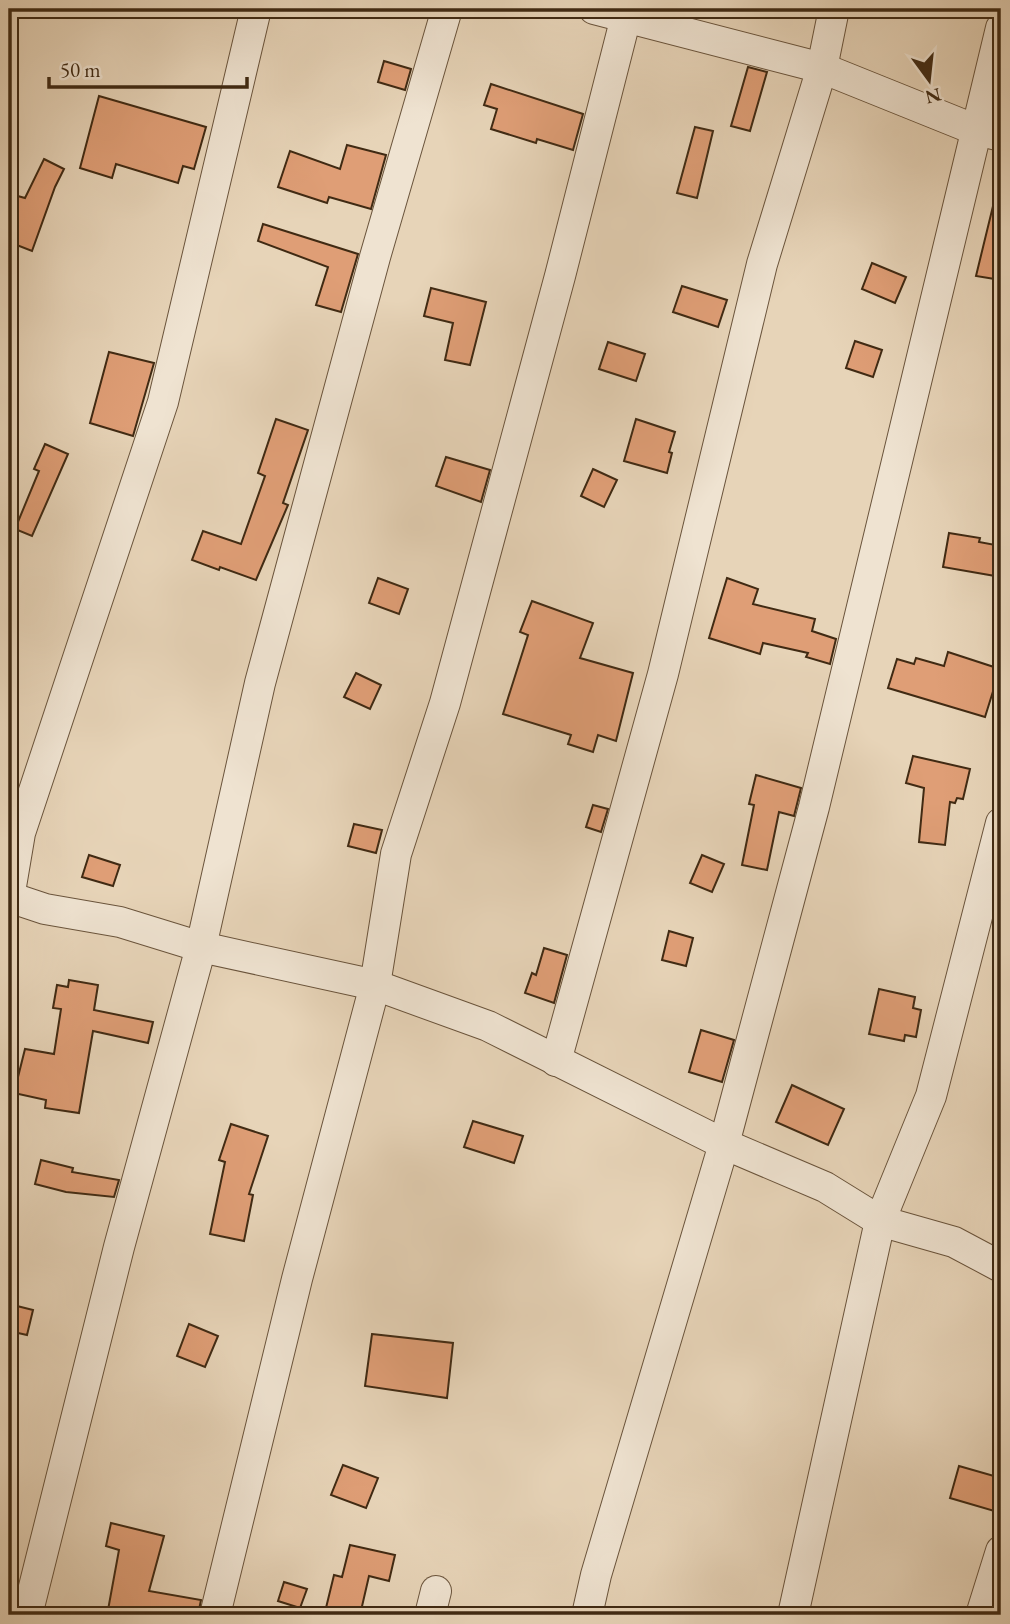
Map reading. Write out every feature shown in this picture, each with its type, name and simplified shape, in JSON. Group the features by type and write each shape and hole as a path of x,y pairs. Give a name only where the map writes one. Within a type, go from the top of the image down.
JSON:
{"street":[{"path":"256,9 163,402 20,833 9,898 45,909 120,922 201,947 375,985 488,1026 724,1144 825,1187 880,1222 954,1242 1001,1267"},
{"path":"27,1615 119,1247 201,947 260,683 375,257 447,9"},
{"path":"594,9 627,13 822,68 989,133"},
{"path":"556,1061 663,674 762,264 822,68 834,9"},
{"path":"215,1615 297,1279 375,985 396,854 445,703 627,13"},
{"path":"587,1615 596,1575 724,1144 814,807 989,133 1001,27"},
{"path":"793,1615 880,1222 932,1096 1001,823"},
{"path":"981,1615 1001,1551"}],"building":[{"path":"384,61 411,69 405,90 378,82"},
{"path":"748,67 767,72 750,131 731,126"},
{"path":"491,84 583,114 573,150 537,139 536,143 491,129 497,109 484,105"},
{"path":"99,96 206,127 194,169 183,166 178,183 116,164 112,178 80,168"},
{"path":"695,127 713,131 697,198 677,193"},
{"path":"347,145 386,155 371,209 329,197 327,203 278,187 290,151 340,169"},
{"path":"44,159 64,169 32,251 9,242 9,208 14,195 25,198"},
{"path":"993,206 1001,207 1001,280 976,276"},
{"path":"263,224 358,254 341,312 316,305 328,267 258,241"},
{"path":"872,263 906,277 895,303 862,289"},
{"path":"682,286 727,300 718,327 673,312"},
{"path":"431,288 486,302 470,365 445,360 453,323 424,316"},
{"path":"855,341 882,350 873,377 846,368"},
{"path":"608,342 645,354 636,381 599,369"},
{"path":"109,352 154,363 133,436 90,423"},
{"path":"276,419 308,430 283,503 288,505 256,580 192,560 203,531 241,544 265,476 258,473"},
{"path":"636,419 675,432 667,473 624,461"},
{"path":"45,444 68,454 32,536 15,529 39,471 34,469"},
{"path":"446,457 490,470 481,502 436,486"},
{"path":"593,469 617,480 604,507 581,496"},
{"path":"949,533 980,538 979,542 1001,546 1001,577 943,567"},
{"path":"378,578 408,589 399,614 369,603"},
{"path":"727,578 758,589 753,604 815,619 812,631 836,639 830,664 806,657 808,653 763,643 760,654 709,638"},
{"path":"532,601 593,623 580,658 633,673 616,741 598,735 593,752 568,744 571,735 503,714 528,635 520,632"},
{"path":"948,652 1000,669 985,717 888,688 897,659 914,664 916,658 944,666"},
{"path":"356,673 381,685 370,709 344,697"},
{"path":"913,756 970,769 963,799 957,798 955,803 950,802 945,845 919,842 924,788 906,783"},
{"path":"756,775 801,788 794,816 779,812 767,870 742,865 754,805 749,804"},
{"path":"593,805 608,809 601,832 586,827"},
{"path":"354,824 382,830 376,853 348,846"},
{"path":"89,855 120,865 113,886 82,877"},
{"path":"702,855 724,864 712,892 690,883"},
{"path":"669,931 693,938 686,966 662,960"},
{"path":"544,948 567,955 554,1003 525,993 532,973 536,975"},
{"path":"69,980 98,985 94,1010 153,1022 148,1043 93,1031 79,1113 45,1108 46,1100 14,1093 25,1049 54,1054 61,1009 53,1008 57,985 68,987"},
{"path":"879,989 915,997 913,1008 921,1010 916,1037 905,1035 904,1041 869,1034"},
{"path":"701,1030 734,1040 722,1082 689,1072"},
{"path":"792,1085 844,1109 828,1145 776,1122"},
{"path":"473,1121 523,1136 514,1163 464,1147"},
{"path":"231,1124 268,1136 249,1194 253,1195 244,1241 210,1234 225,1162 219,1160"},
{"path":"41,1160 73,1168 72,1172 119,1180 114,1197 66,1192 35,1184"},
{"path":"9,1304 33,1310 27,1335 9,1331"},
{"path":"189,1324 218,1336 205,1367 177,1356"},
{"path":"372,1334 453,1343 447,1398 365,1386"},
{"path":"343,1465 378,1478 366,1508 331,1495"},
{"path":"959,1466 1001,1478 1001,1513 950,1498"},
{"path":"111,1523 164,1536 149,1591 201,1600 198,1615 143,1615 108,1610 119,1550 106,1546"},
{"path":"350,1545 395,1555 389,1581 369,1576 360,1615 325,1612 334,1575 342,1577"},
{"path":"284,1582 307,1589 300,1608 278,1601"}]}
